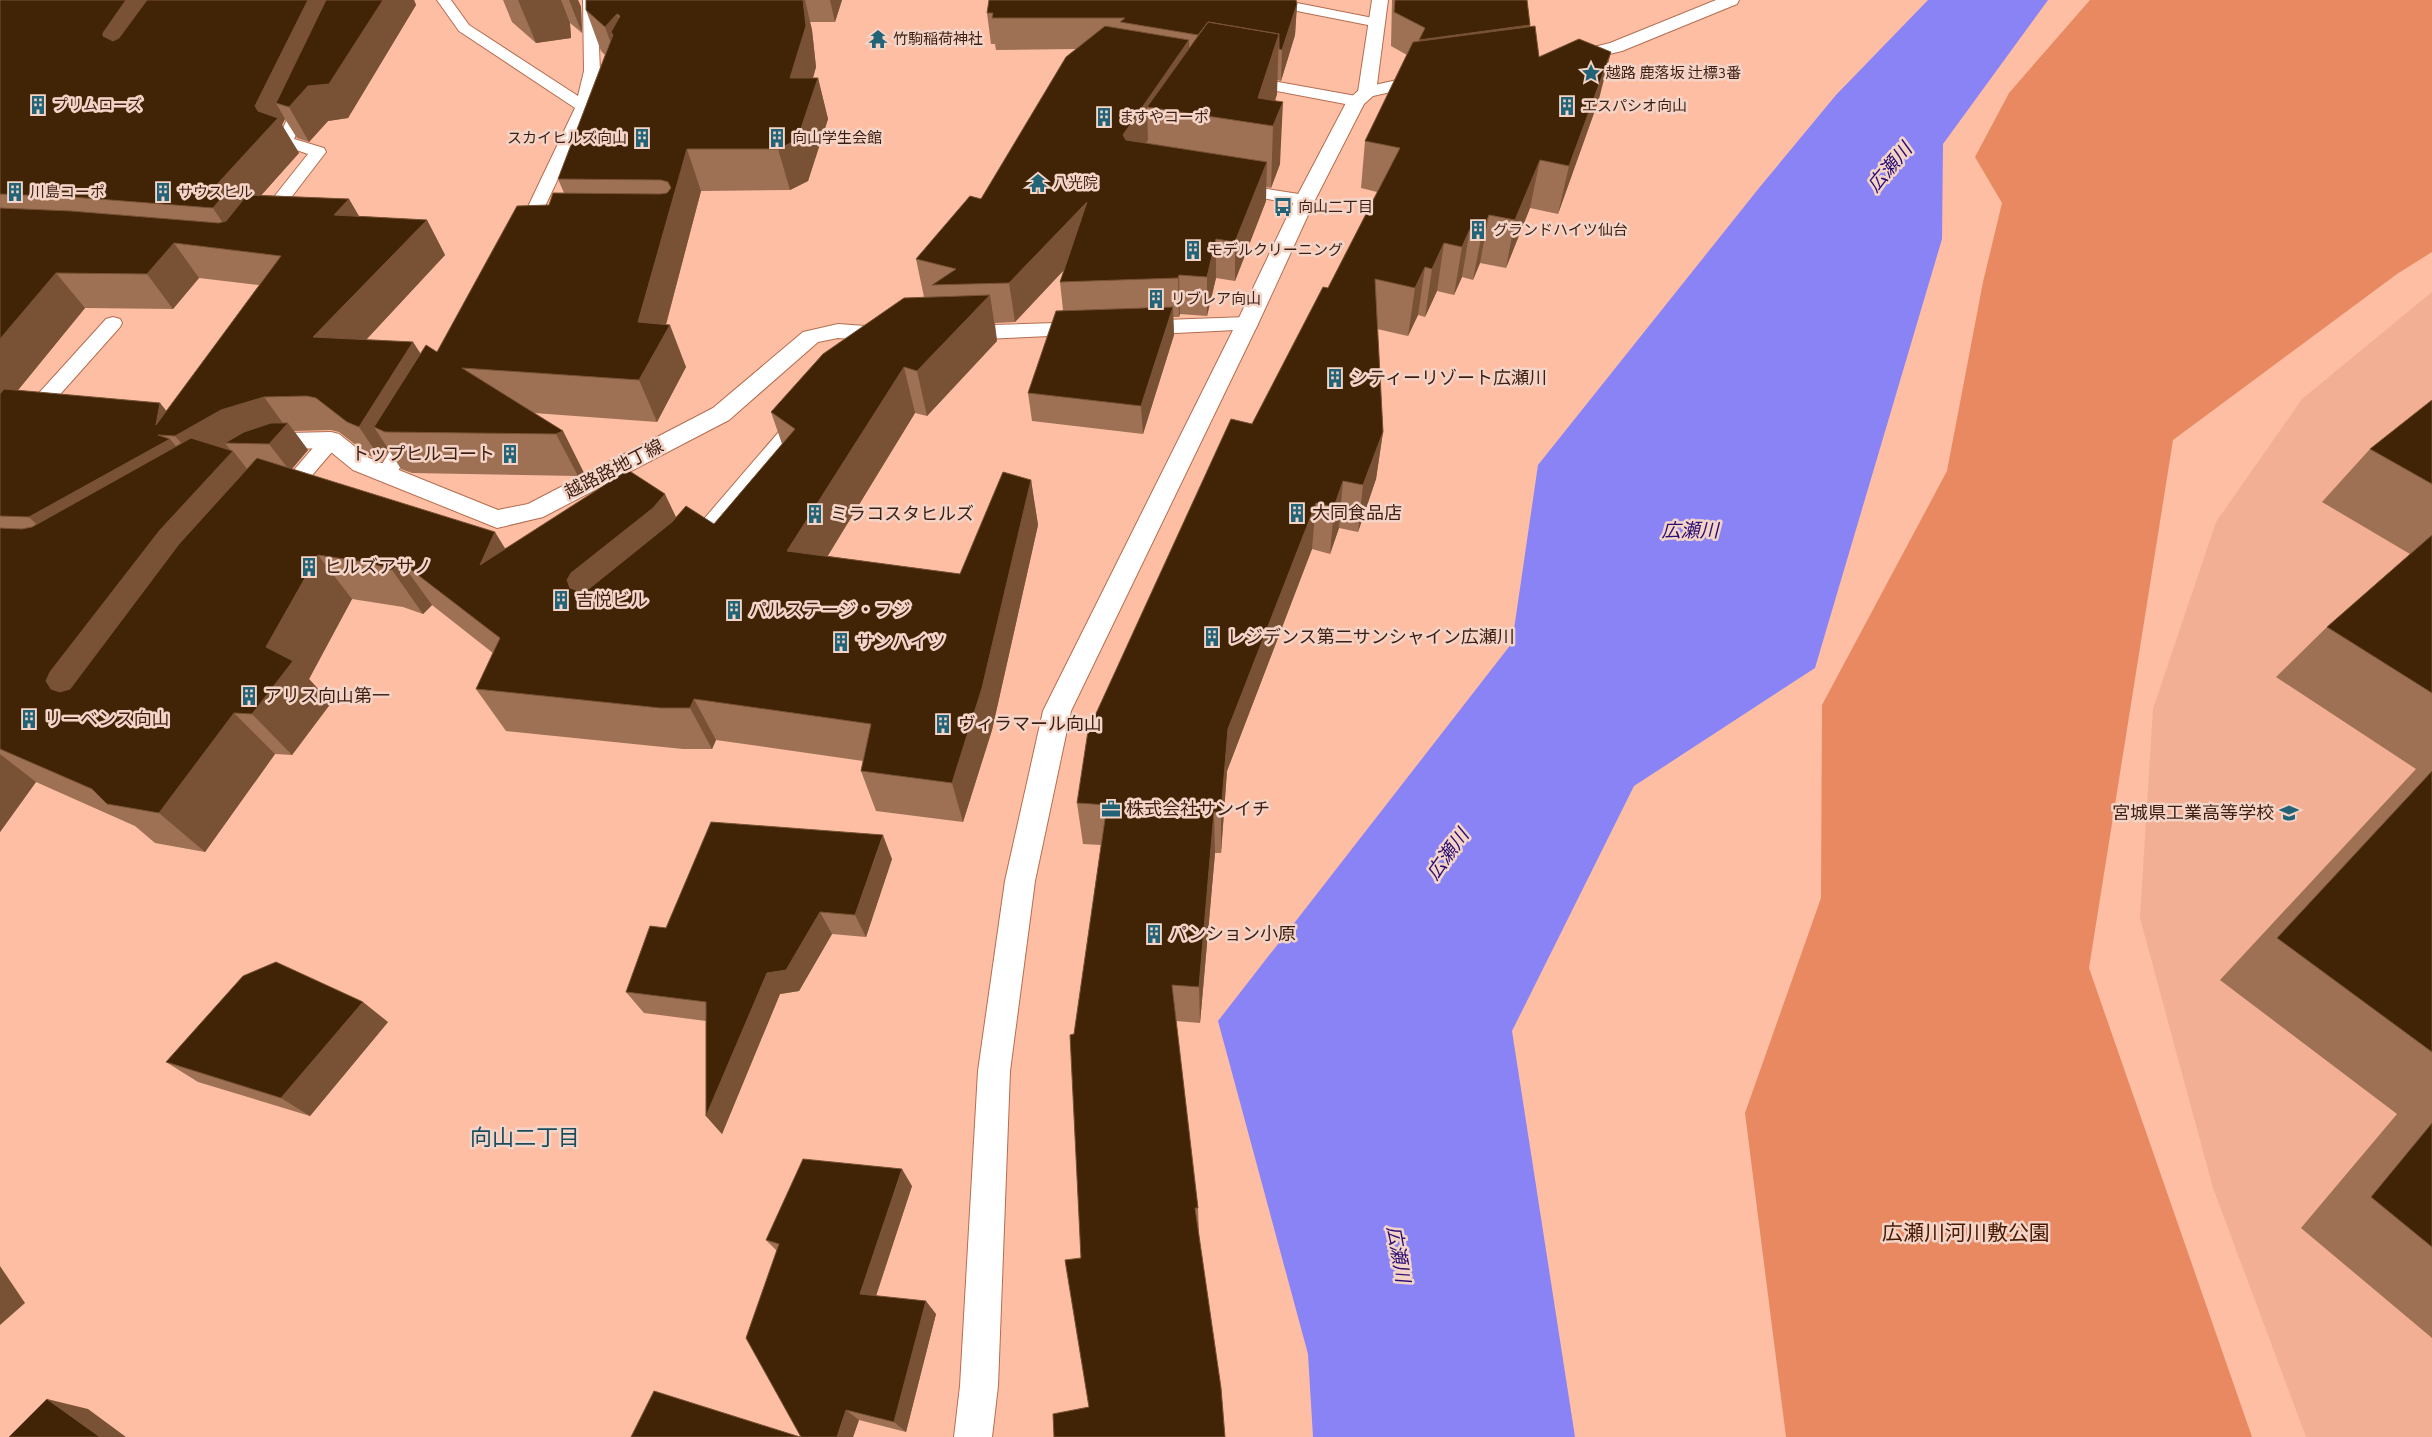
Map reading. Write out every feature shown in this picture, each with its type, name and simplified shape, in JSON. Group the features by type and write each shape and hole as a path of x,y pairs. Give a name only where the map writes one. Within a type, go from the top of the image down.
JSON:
{"street":[{"path":"974,1437 994,1071 1020,881 1057,711 1247,324 1304,200 1362,96 1378,23 1380,0"},
{"path":"1541,64 1616,47 1730,0"},
{"path":"1362,96 1450,74"},
{"name":"越路路地丁線","path":"331,440 361,464 497,519 534,511 721,414 811,337 838,331 915,334 1247,324"},
{"path":"248,457 289,441 331,440"}],"lane":[{"path":"444,0 464,28 584,107"},
{"path":"515,253 584,107 592,71 590,0"},
{"path":"1233,0 1292,6 1378,23"},
{"path":"253,236 318,152 285,141 314,79"},
{"path":"1233,79 1362,96"},
{"path":"1219,187 1304,200"},
{"path":"527,228 547,228"},
{"path":"0,449 113,323"},
{"path":"873,351 915,334"},
{"path":"683,559 818,400"},
{"path":"386,474 421,417"},
{"path":"267,514 331,440"}],"shaded area":[{"name":"宮城県工業高等学校","path":"2432,292 2432,1437 2306,1437 2213,1188 2140,918 2153,709 2216,522 2302,399"}],"green space":[{"name":"広瀬川河川敷公園","path":"2090,0 2432,0 2432,252 2397,274 2173,440 2089,968 2252,1437 1786,1437 1745,1113 1821,898 1822,705 1947,471 1983,282 2002,203 1975,157 2009,93"}],"water":[{"name":"広瀬川","path":"1928,0 2048,0 1943,144 1942,239 1815,668 1634,786 1512,1031 1575,1437 1313,1437 1308,1354 1218,1021 1512,643 1538,465 1759,188 1836,95"}],"building":[{"path":"0,0 126,0 103,33 103,36 113,41 119,38 147,0 308,0 255,106 258,111 278,118 209,193 225,194 213,208 72,197 0,194"},
{"path":"326,0 383,0 329,84 308,86 289,107 276,103"},
{"path":"586,0 803,0 806,26 790,78 818,78 797,140 778,149 687,149 638,322 670,325 639,380 462,368 563,431 556,434 385,432 374,427 426,345 437,352 517,206 549,205 553,193 660,194 667,193 671,188 668,182 661,180 558,179 613,35 611,32 620,16 617,14 605,27 586,10"},
{"path":"989,0 1296,0 1297,4 1282,50 1279,49 1279,34 1208,22 1198,35 1120,22 1125,18 992,18 993,13 987,13"},
{"path":"1395,0 1527,0 1530,25 1419,40 1425,28 1394,12"},
{"path":"1208,22 1279,34 1258,98 1283,102 1273,126 1147,107"},
{"path":"1105,26 1189,40 1123,135 1126,140 1267,162 1235,242 1216,239 1207,277 1179,275 1178,278 1060,282 1087,202 1009,283 932,285 956,269 916,259 970,196 981,199 1066,57"},
{"path":"1535,26 1539,57 1579,39 1611,52 1569,166 1540,160 1515,220 1489,215 1482,232 1470,229 1462,247 1444,243 1432,269 1425,267 1415,288 1375,279 1383,432 1363,485 1343,481 1334,507 1316,503 1228,729 1221,813 1214,812 1199,987 1172,985 1198,1208 1195,1208 1221,1388 1225,1437 1054,1437 1053,1414 1089,1407 1065,1260 1081,1258 1070,1035 1074,1034 1107,805 1077,803 1088,731 1231,419 1252,424 1323,287 1328,288 1400,148 1365,141 1413,42"},
{"path":"247,195 349,199 334,215 427,220 313,337 413,342 359,427 347,422 316,398 307,396 264,397 221,410 175,436 158,435 170,439 29,517 0,516 0,394 4,389 160,403 156,425 281,256 174,243 147,274 56,273 0,339 0,208 71,211 219,223 226,221"},
{"path":"990,295 917,371 904,367 787,551 960,574 1003,472 1031,480 982,688 952,783 861,771 871,724 694,699 690,708 660,708 476,689 500,638 401,562 392,570 370,563 318,555 266,647 293,661 252,714 234,713 159,813 107,804 92,789 0,749 0,528 22,529 32,527 191,438 233,451 160,530 50,672 46,681 51,689 60,692 70,689 179,544 257,458 495,532 480,565 628,470 665,494 653,508 571,573 567,580 570,588 581,592 590,588 672,522 686,506 714,524 795,429 771,412 823,354 904,298"},
{"path":"1173,307 1141,406 1028,393 1056,311"},
{"path":"2432,400 2432,484 2370,449"},
{"path":"271,423 288,423 269,444 225,443 244,432"},
{"path":"2432,535 2432,693 2327,627"},
{"path":"2432,771 2432,1052 2277,938"},
{"path":"711,822 883,835 855,915 820,912 786,970 767,973 706,1116 706,1002 626,992 650,926 666,928"},
{"path":"276,962 363,1002 281,1098 166,1062 243,976"},
{"path":"2432,1123 2432,1247 2371,1197"},
{"path":"803,1159 902,1169 860,1294 926,1301 894,1422 846,1410 837,1437 801,1437 746,1338 779,1244 766,1240"},
{"path":"654,1391 800,1437 631,1437"},
{"path":"47,1399 100,1437 9,1437"}],"place":[{"name":"竹駒稲荷神社","path":"878,39"},
{"name":"越路 鹿落坂 辻標3番","path":"1591,73"},
{"name":"プリムローズ","path":"38,105"},
{"name":"エスパシオ向山","path":"1567,106"},
{"name":"ますやコーポ","path":"1104,117"},
{"name":"スカイヒルズ向山","path":"642,138"},
{"name":"向山学生会館","path":"777,138"},
{"name":"八光院","path":"1038,183"},
{"name":"川島コーポ","path":"15,192"},
{"name":"サウスヒル","path":"163,192"},
{"name":"向山二丁目","path":"1283,207"},
{"name":"グランドハイツ仙台","path":"1478,230"},
{"name":"モデルクリーニング","path":"1193,250"},
{"name":"リブレア向山","path":"1156,299"},
{"name":"シティーリゾート広瀬川","path":"1335,378"},
{"name":"トップヒルコート","path":"510,454"},
{"name":"大同食品店","path":"1297,513"},
{"name":"ミラコスタヒルズ","path":"815,514"},
{"name":"ヒルズアサノ","path":"309,567"},
{"name":"吉悦ビル","path":"561,600"},
{"name":"パルステージ・フジ","path":"734,610"},
{"name":"レジデンス第二サンシャイン広瀬川","path":"1212,637"},
{"name":"サンハイツ","path":"841,642"},
{"name":"アリス向山第一","path":"249,696"},
{"name":"リーベンス向山","path":"29,719"},
{"name":"ヴィラマール向山","path":"943,724"},
{"name":"株式会社サンイチ","path":"1111,809"},
{"name":"宮城県工業高等学校","path":"2289,813"},
{"name":"パンション小原","path":"1154,934"}],"district":[{"name":"向山二丁目","path":"525,1137"}]}
